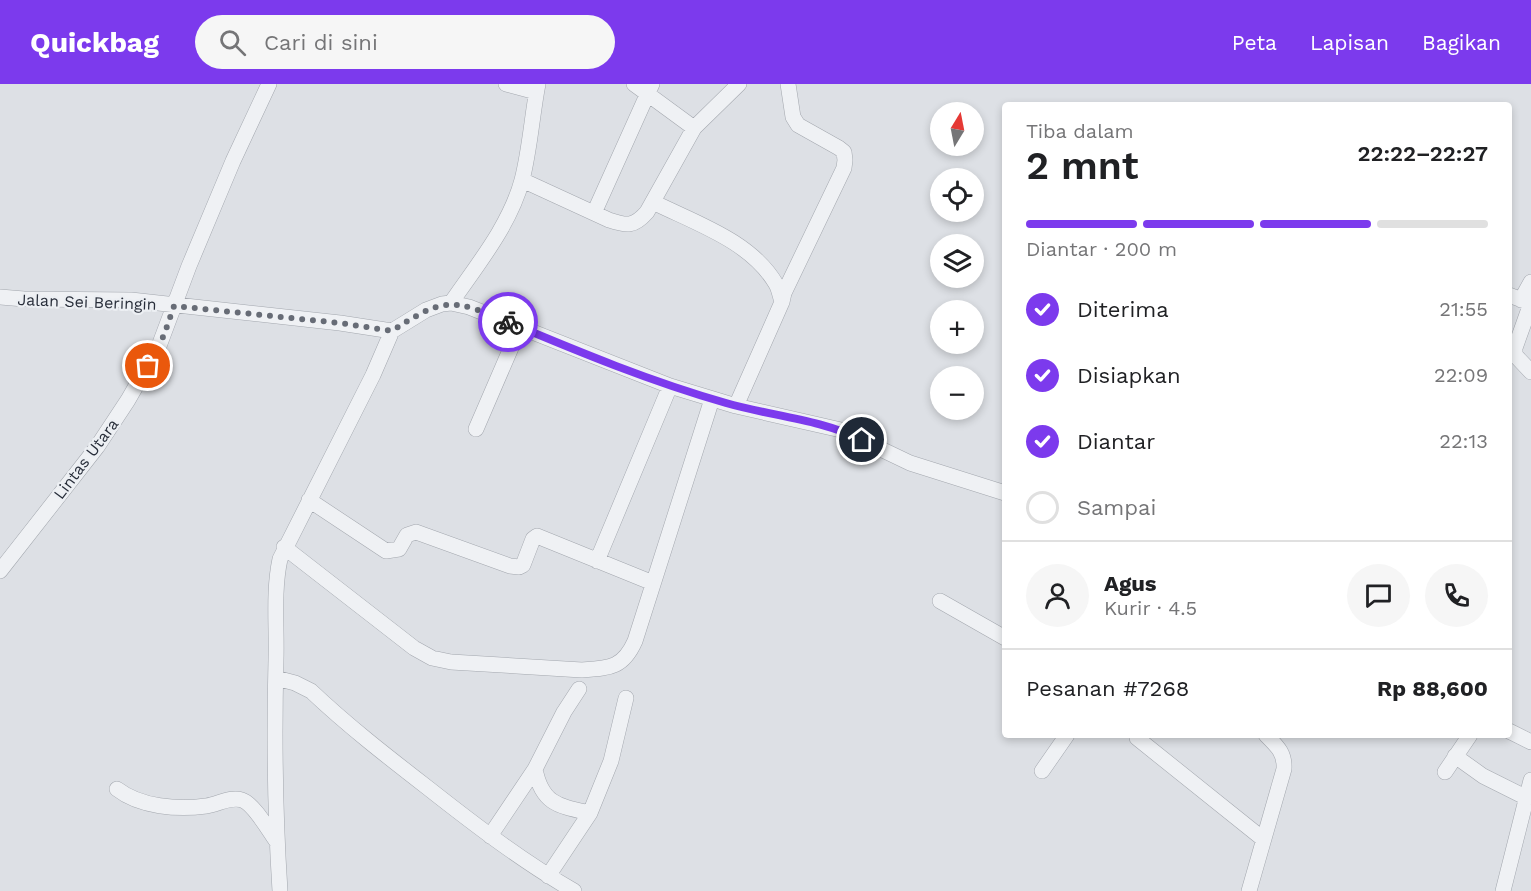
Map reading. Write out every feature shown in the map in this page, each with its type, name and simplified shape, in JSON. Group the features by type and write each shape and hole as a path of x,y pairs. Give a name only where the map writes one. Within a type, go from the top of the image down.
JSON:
{"street":[{"name":"Lintas Utara","path":"0,571 97,447 128,400 159,346 233,161 269,84"},
{"path":"451,303 502,226 522,180 537,88 506,84"},
{"path":"634,84 650,88 694,128"},
{"path":"522,180 622,225 632,224 640,220 653,202 694,128 739,84"},
{"path":"736,406 784,293 835,189 845,160 844,152 839,148 798,125 793,117 788,84"},
{"path":"594,213 650,88"},
{"path":"653,202 723,236 752,257 777,285 782,302"},
{"path":"1531,282 1523,300 1512,357 1531,372"},
{"name":"Jalan Sei Beringin","path":"0,297 123,300 340,323 392,331"},
{"path":"280,891 277,842 276,584 280,559 284,547 373,375 392,331 426,310 451,303 488,313 670,386 736,406 841,430 909,463 1002,492"},
{"path":"476,429 520,327"},
{"path":"597,561 670,386"},
{"path":"284,547 414,648 432,658 452,662 582,670 619,664 628,657 635,641 712,399"},
{"path":"309,500 386,550 399,549 407,535 416,532 510,566 519,567 523,565 533,539 537,536 653,583"},
{"path":"940,601 1002,636"},
{"path":"276,678 296,683 311,691 407,772 490,836 574,891"},
{"path":"490,836 535,769 564,712 579,689"},
{"path":"548,876 590,813 611,761 626,698"},
{"path":"1512,732 1531,742"},
{"path":"1042,771 1065,738"},
{"path":"1137,738 1263,839"},
{"path":"1253,889 1263,839 1284,769 1285,757 1269,738"},
{"path":"1445,772 1468,738"},
{"path":"1455,756 1483,776 1527,798"},
{"path":"535,769 537,782 546,798 555,804 590,813"},
{"path":"1503,891 1531,780"},
{"path":"117,789 133,798 172,807 206,806 232,799 241,800 249,804 277,842"}],"way so far":[{"path":"148,366 169,324 174,306 340,323 392,331 426,310 451,303 488,313 508,322"}],"route":[{"path":"508,322 670,386 736,406 841,430 862,440"}]}
